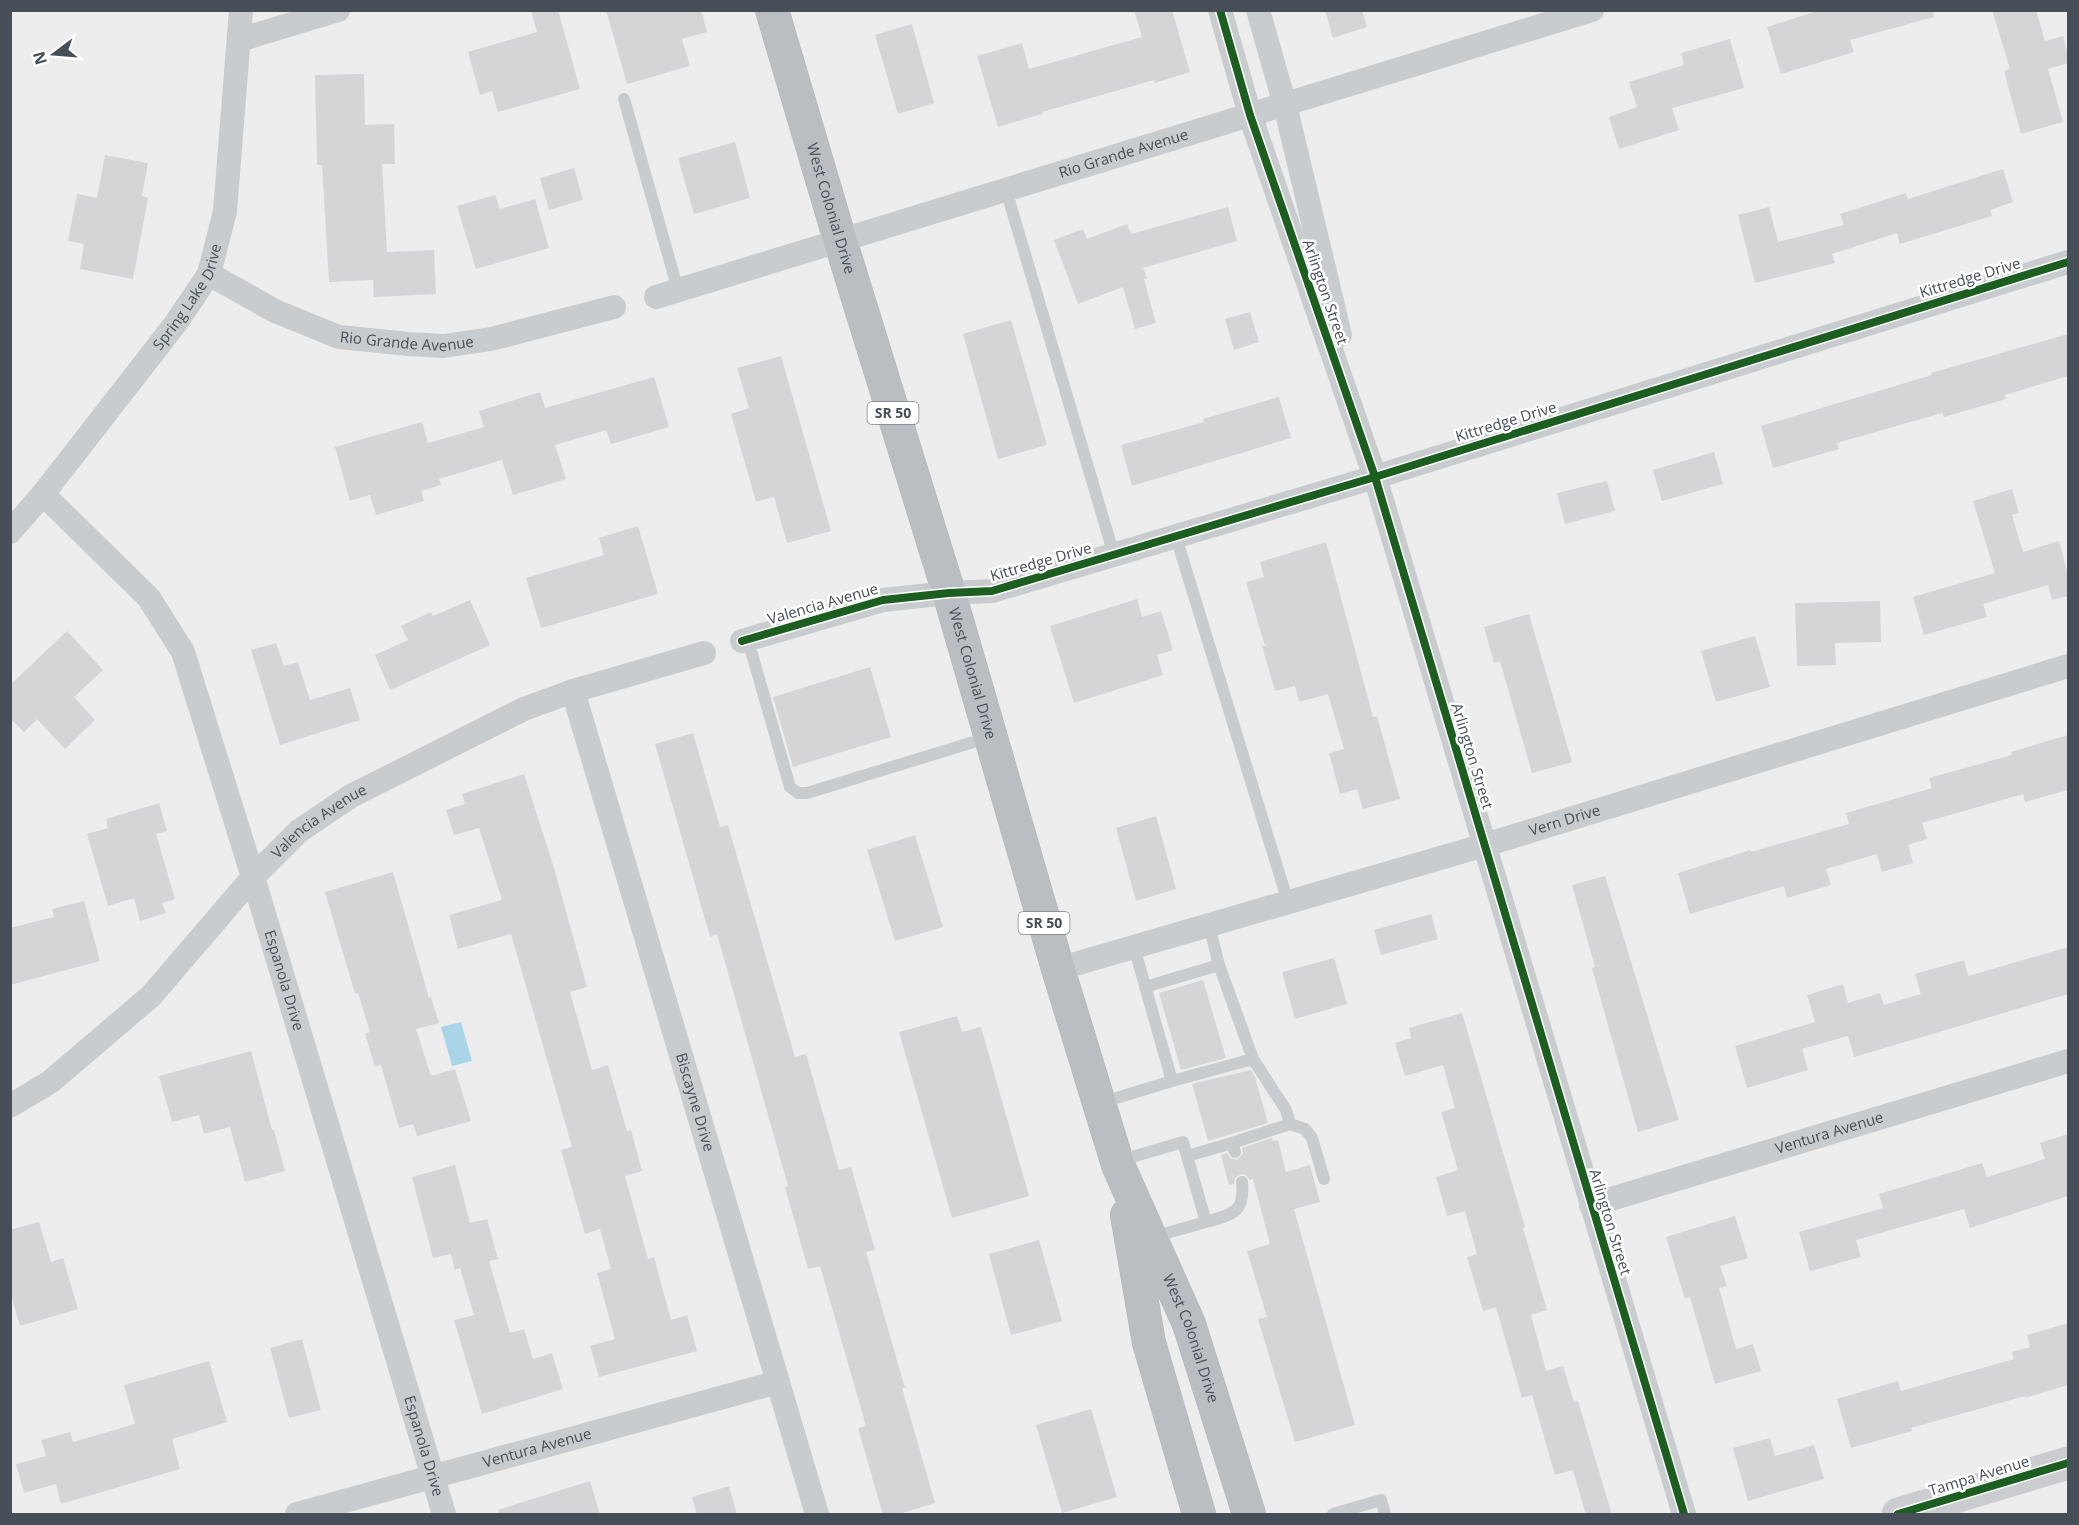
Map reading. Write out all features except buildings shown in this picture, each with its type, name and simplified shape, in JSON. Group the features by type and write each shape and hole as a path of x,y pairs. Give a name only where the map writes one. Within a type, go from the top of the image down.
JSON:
{"highway":[{"name":"West Colonial Drive","path":"772,10 949,593 1058,969 1118,1164 1189,1324 1250,1515"},
{"name":"West Colonial Drive","path":"1118,1164 1149,1343 1199,1515"}],"street":[{"name":"Spring Lake Drive","path":"10,532 43,494 176,323 209,274 225,211 241,10"},
{"path":"239,40 338,10"},
{"name":"Arlington Street","path":"1220,10 1250,115 1375,477 1684,1515"},
{"name":"Arlington Street","path":"1258,10 1285,105 1375,477"},
{"name":"Rio Grande Avenue","path":"667,293 1592,10"},
{"name":"Kittredge Drive","path":"949,593 992,591 1176,537 2068,262"},
{"name":"Rio Grande Avenue","path":"209,274 275,311 339,337 409,345 444,346 491,339 614,307"},
{"name":"Espanola Drive","path":"43,494 149,598 183,652 444,1515"},
{"name":"Valencia Avenue","path":"745,640 883,600 949,593"},
{"name":"Valencia Avenue","path":"10,1106 50,1082 151,996 253,878 299,831 351,796 524,709 573,691 704,653"},
{"name":"Vern Drive","path":"1058,969 1485,845 2068,666"},
{"name":"Biscayne Drive","path":"573,691 817,1515"},
{"name":"Ventura Avenue","path":"1591,1205 2068,1060"},
{"name":"Ventura Avenue","path":"297,1515 778,1382"},
{"name":"Tampa Avenue","path":"1898,1515 2068,1463"}],"lane":[{"path":"624,99 667,293"},
{"path":"1006,190 1114,555"},
{"path":"1176,537 1288,902"},
{"path":"745,640 790,787 798,793 807,793 991,737"},
{"path":"1209,926 1219,965 1253,1059 1286,1110 1290,1124"},
{"path":"1134,947 1173,1081"},
{"path":"1145,987 1219,965"},
{"path":"1099,1103 1253,1059"},
{"path":"1187,1156 1233,1147 1290,1124 1305,1129 1312,1138 1324,1179"},
{"path":"1118,1164 1183,1142 1206,1222"},
{"path":"1150,1238 1230,1215 1238,1209 1244,1197 1242,1182"},
{"path":"1333,1515 1381,1500 1385,1515"}],"water":[{"path":"461,1022 472,1061 452,1066 441,1027"}],"cycle path":[{"path":"1220,10 1250,115 1375,477 1684,1514"},
{"path":"742,641 883,600 992,591 1375,477 2068,262"},
{"path":"1898,1514 2068,1463"}]}
